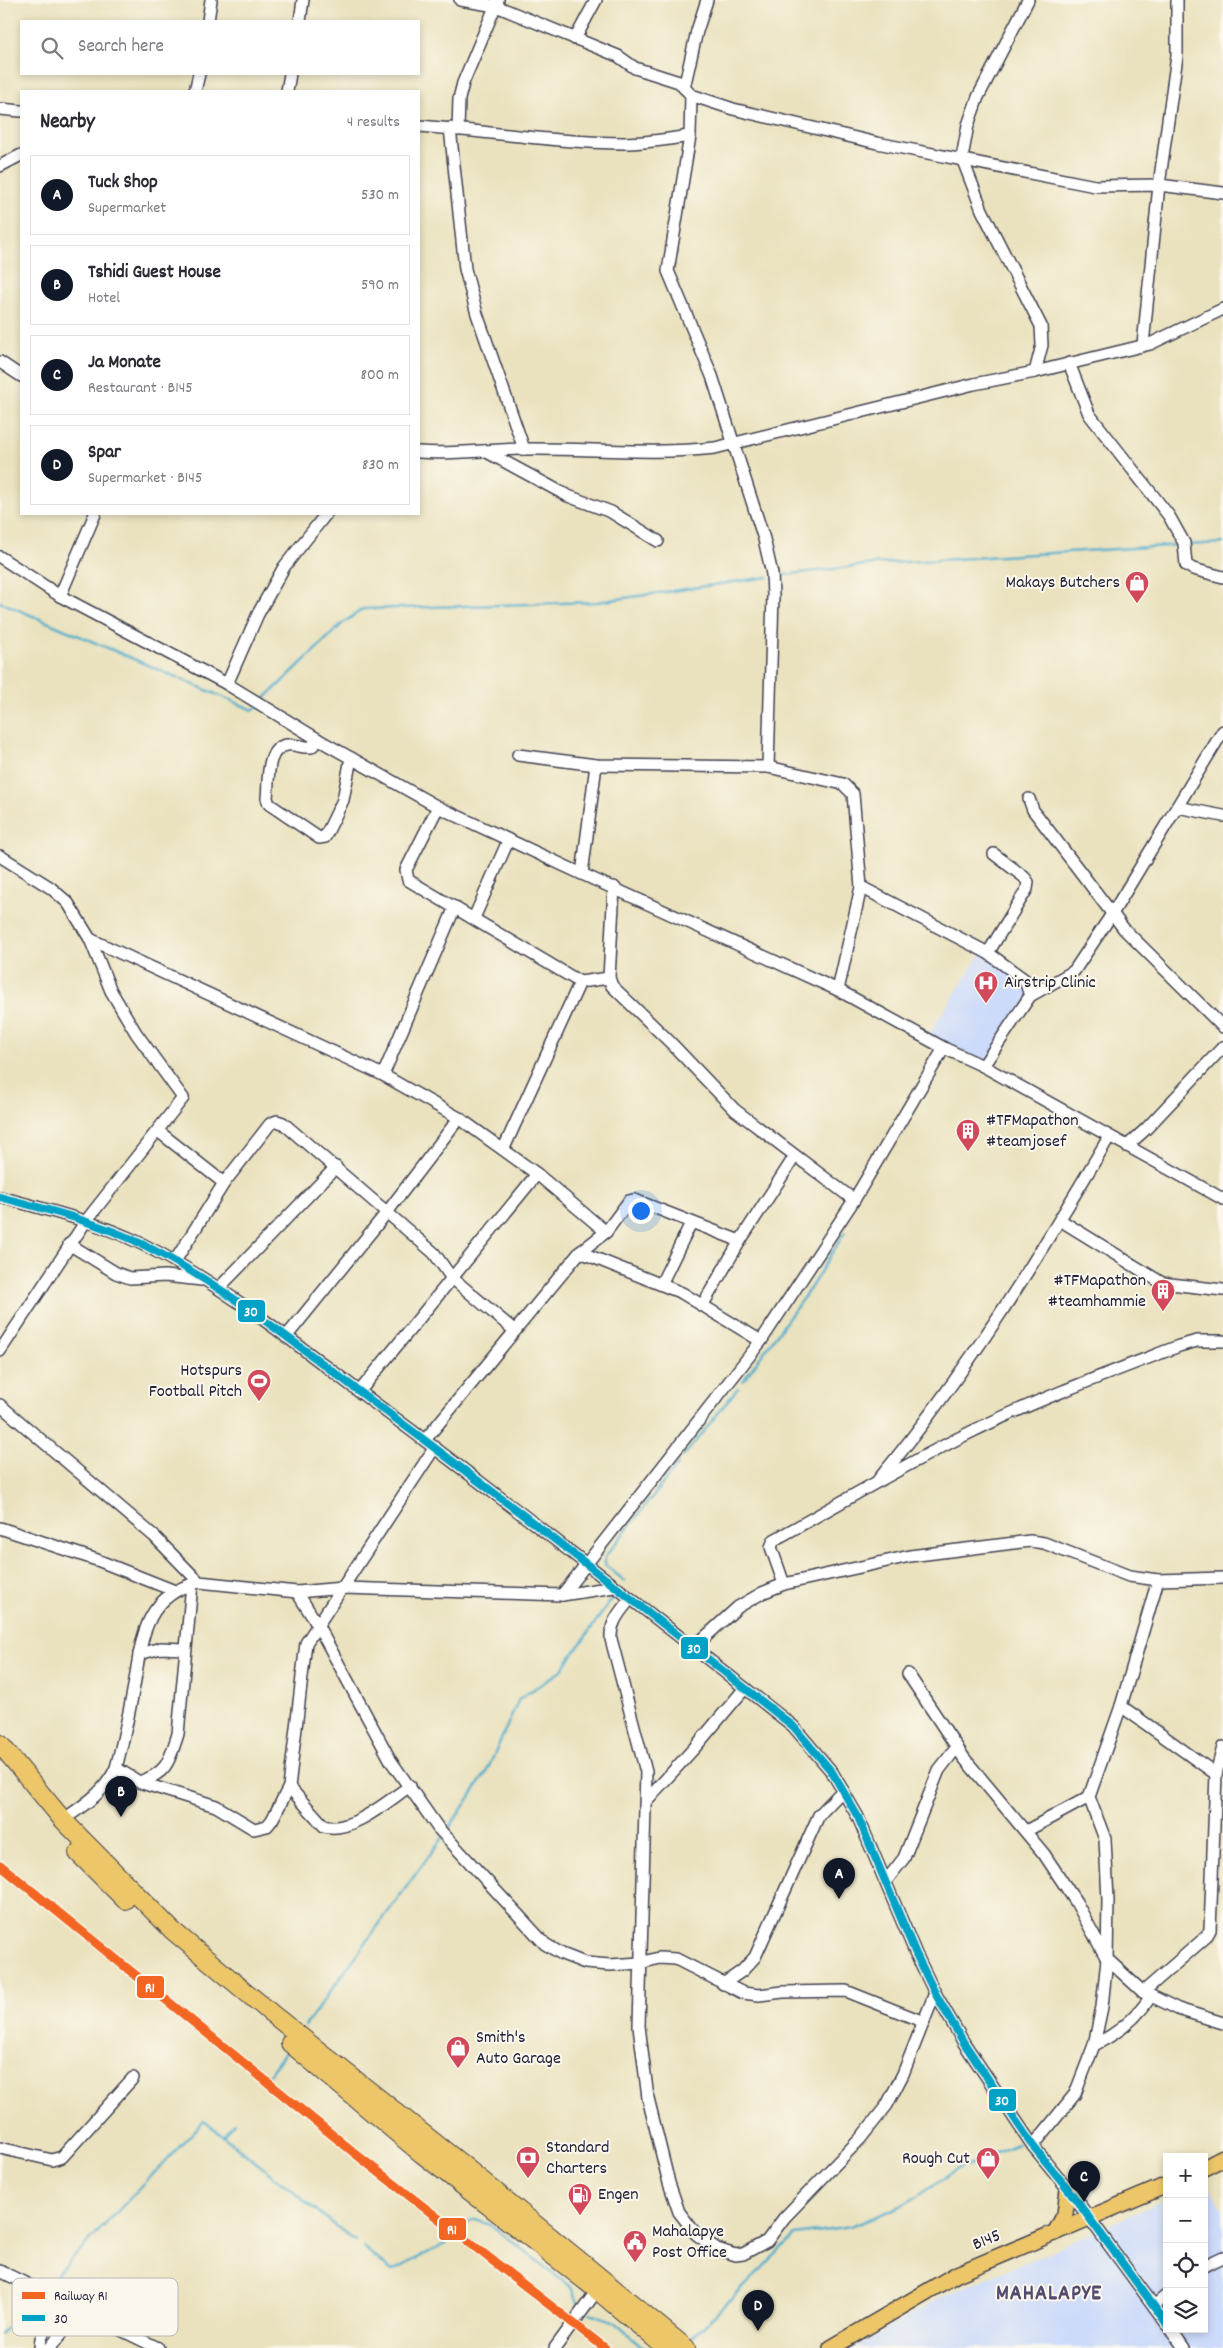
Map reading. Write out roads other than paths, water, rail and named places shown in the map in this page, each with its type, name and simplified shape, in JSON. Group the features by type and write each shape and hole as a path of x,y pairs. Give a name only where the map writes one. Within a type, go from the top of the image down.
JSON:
{"highway":[{"path":"0,1744 63,1820 172,1930 601,2285 666,2348"},
{"path":"0,1761 96,1873 163,1936 422,2154 686,2348"}],"main road":[{"path":"1208,2166 1223,2158"},
{"name":"B145","path":"831,2348 957,2274 1163,2187"},
{"path":"1055,2233 1065,2214 1068,2189"}],"street":[{"path":"208,20 211,0"},
{"path":"300,20 304,0"},
{"path":"460,0 497,3 575,39 618,56 635,68 668,77 679,82 687,91 733,109 877,143 962,158 1095,186 1159,185 1223,193"},
{"path":"575,39 596,0"},
{"path":"707,0 697,31 687,91 690,136 668,271 712,376 732,444 764,539 772,574 768,767"},
{"path":"1028,0 978,97 968,125 962,158 982,210 1041,326 1042,345 1035,372"},
{"path":"1143,345 1159,185 1177,56 1177,0"},
{"path":"497,3 463,83 454,129 465,269 477,314 504,386 524,449"},
{"path":"195,90 199,75"},
{"path":"287,90 290,75"},
{"path":"0,109 20,111"},
{"path":"420,126 627,144 690,136"},
{"path":"0,166 20,156"},
{"path":"420,452 524,449 684,452 732,444 974,384 1035,372 1143,345 1169,336 1223,309"},
{"path":"0,362 20,375"},
{"path":"1069,363 1089,414 1169,516 1184,543 1186,565 1193,569 1223,577"},
{"path":"485,451 568,496 611,512 658,541"},
{"path":"60,596 95,515"},
{"path":"227,684 258,614 284,567 325,515"},
{"path":"0,557 60,596 227,684 319,740 438,807 508,841 614,887 838,990 944,1048 983,1066 1223,1200"},
{"path":"983,1066 1030,996 1074,972 1112,914 1223,731"},
{"path":"319,740 311,747 289,744 276,750 271,756 267,798 271,805 319,838 325,837 344,800 351,758"},
{"path":"518,755 596,765 768,767 843,784 853,794 861,887 838,990"},
{"path":"582,874 596,765"},
{"path":"1029,799 1033,810 1124,929 1223,1027"},
{"path":"438,807 406,870 408,880 580,982 609,978"},
{"path":"1177,807 1223,816"},
{"path":"474,918 508,841"},
{"path":"988,953 1027,890 1028,882 994,854"},
{"path":"0,856 57,893 68,903 90,939 111,991 136,1033 183,1098 69,1244 0,1351"},
{"path":"614,887 609,978 617,993 670,1042 735,1110 854,1200"},
{"path":"861,887 988,953 1025,980 1030,996"},
{"path":"384,1075 455,907"},
{"path":"90,939 384,1075 459,1118 504,1148 606,1232"},
{"path":"504,1148 580,982"},
{"path":"1127,1146 1146,1129 1223,1046"},
{"path":"562,1595 761,1341 854,1200 944,1048"},
{"path":"286,1337 388,1211 459,1118"},
{"path":"175,1261 224,1183 270,1124 277,1121 283,1123 388,1211 434,1252 451,1277 515,1331"},
{"path":"158,1131 224,1183"},
{"path":"874,1485 922,1427 965,1368 1060,1220 1109,1137"},
{"path":"702,1306 740,1241 795,1156"},
{"path":"218,1288 336,1167"},
{"path":"359,1392 537,1174"},
{"path":"0,1197 86,1221 138,1242 175,1261 218,1288 430,1444 793,1726 832,1772 858,1817 935,1994 964,2043 1033,2146 1090,2218 1163,2318"},
{"path":"116,1768 139,1782 216,1806 254,1829 267,1826 289,1787 306,1642 344,1588 430,1444 515,1331 580,1252 606,1232 629,1201 636,1200 740,1241"},
{"path":"1060,1220 1162,1283 1223,1290"},
{"path":"661,1284 691,1223"},
{"path":"69,1244 116,1273 130,1278 165,1276 206,1281"},
{"path":"580,1252 661,1284 761,1341"},
{"path":"784,1584 771,1548 774,1540 970,1432 1029,1405 1179,1346 1197,1341 1223,1341"},
{"path":"0,1405 154,1536 195,1583"},
{"path":"0,1528 97,1560 175,1591"},
{"path":"694,1648 738,1608 762,1593 784,1584 910,1556 1030,1541 1044,1543 1117,1573 1158,1580 1223,1578"},
{"path":"1033,2146 1075,2094 1094,2044 1102,2007 1107,1959 1108,1900 1105,1839 1089,1797 1121,1706 1158,1580"},
{"path":"63,1820 97,1796 110,1781 116,1768 134,1686 138,1654 151,1615 166,1597 175,1591 195,1583 297,1592 344,1588 562,1595 614,1587"},
{"path":"139,1782 155,1777 162,1772 173,1750 178,1734 184,1649 195,1583"},
{"path":"297,1592 317,1624 391,1761 438,1828 545,1944 562,1954 585,1963 610,1965 640,1963 659,1958 676,1959 743,1993 759,1995 783,1992 846,1992 924,2022"},
{"path":"630,1599 614,1619 610,1629 611,1639 645,1761 646,1800 639,2026 648,2098 669,2184 679,2212 696,2234 717,2248 735,2255 743,2254 766,2241 808,2191 860,2139 895,2092 935,1994"},
{"path":"138,1654 161,1648 184,1649"},
{"path":"908,1674 957,1747 1026,1831 1076,1902 1107,1959 1147,1994 1178,2009 1223,2023"},
{"path":"646,1800 697,1745 745,1688"},
{"path":"1121,1706 1216,1774"},
{"path":"886,1881 904,1858 939,1770 957,1747"},
{"path":"1094,2044 1113,2036 1143,2008 1147,1994 1206,1937 1210,1930 1216,1774 1223,1747"},
{"path":"289,1787 324,1826 332,1828 354,1823 410,1786"},
{"path":"723,1984 742,1971 755,1957 819,1815 842,1790"},
{"path":"1026,1831 1089,1797"},
{"path":"0,2148 52,2160 62,2157 133,2078"},
{"path":"1208,2264 1223,2257"},
{"path":"0,2271 14,2278"},
{"path":"555,2348 601,2285"},
{"path":"1154,2306 1163,2298"},
{"path":"1174,2333 1184,2348"},
{"path":"50,2348 59,2336"},
{"path":"133,2336 158,2348"}],"waterway":[{"path":"1187,545 1223,543"},
{"path":"776,576 874,564 1182,545"},
{"path":"261,702 343,623 363,609 597,602 768,577"},
{"path":"0,602 253,710 258,706"},
{"path":"743,1381 811,1287 845,1232"},
{"path":"683,1457 738,1388"},
{"path":"625,1581 605,1565 605,1557 678,1464"},
{"path":"447,1831 486,1773 519,1699 561,1671 614,1596"},
{"path":"305,2026 442,1838"},
{"path":"267,2077 287,2050"},
{"path":"54,2278 204,2121 355,2241"},
{"path":"224,2135 234,2122"},
{"path":"691,2339 795,2235 851,2227 901,2206 957,2170 1017,2144"},
{"path":"459,2231 472,2219 491,2225 573,2289 579,2305"},
{"path":"363,2247 392,2271 447,2243"},
{"path":"589,2313 613,2321 644,2348"},
{"path":"0,2334 12,2322"}],"rail line":[{"name":"R1","path":"0,1865 362,2159 605,2348"}],"place":[{"name":"Makays Butchers","path":"1137,604"},
{"name":"Airstrip Clinic","path":"986,1004"},
{"name":"#TFMapathon #teamjosef","path":"968,1152"},
{"name":"#TFMapathon #teamhammie","path":"1163,1312"},
{"name":"Hotspurs Football Pitch","path":"259,1402"},
{"name":"Tshidi Guest House","path":"121,1817"},
{"name":"Tuck Shop","path":"839,1899"},
{"name":"Smith's Auto Garage","path":"458,2069"},
{"name":"Standard Charters","path":"528,2179"},
{"name":"Rough Cut","path":"988,2180"},
{"name":"Ja Monate","path":"1084,2202"},
{"name":"Engen","path":"580,2216"},
{"name":"Mahalapye Post Office","path":"635,2263"},
{"name":"Spar","path":"758,2331"}],"district":[{"name":"MAHALAPYE","path":"1049,2294"}]}
